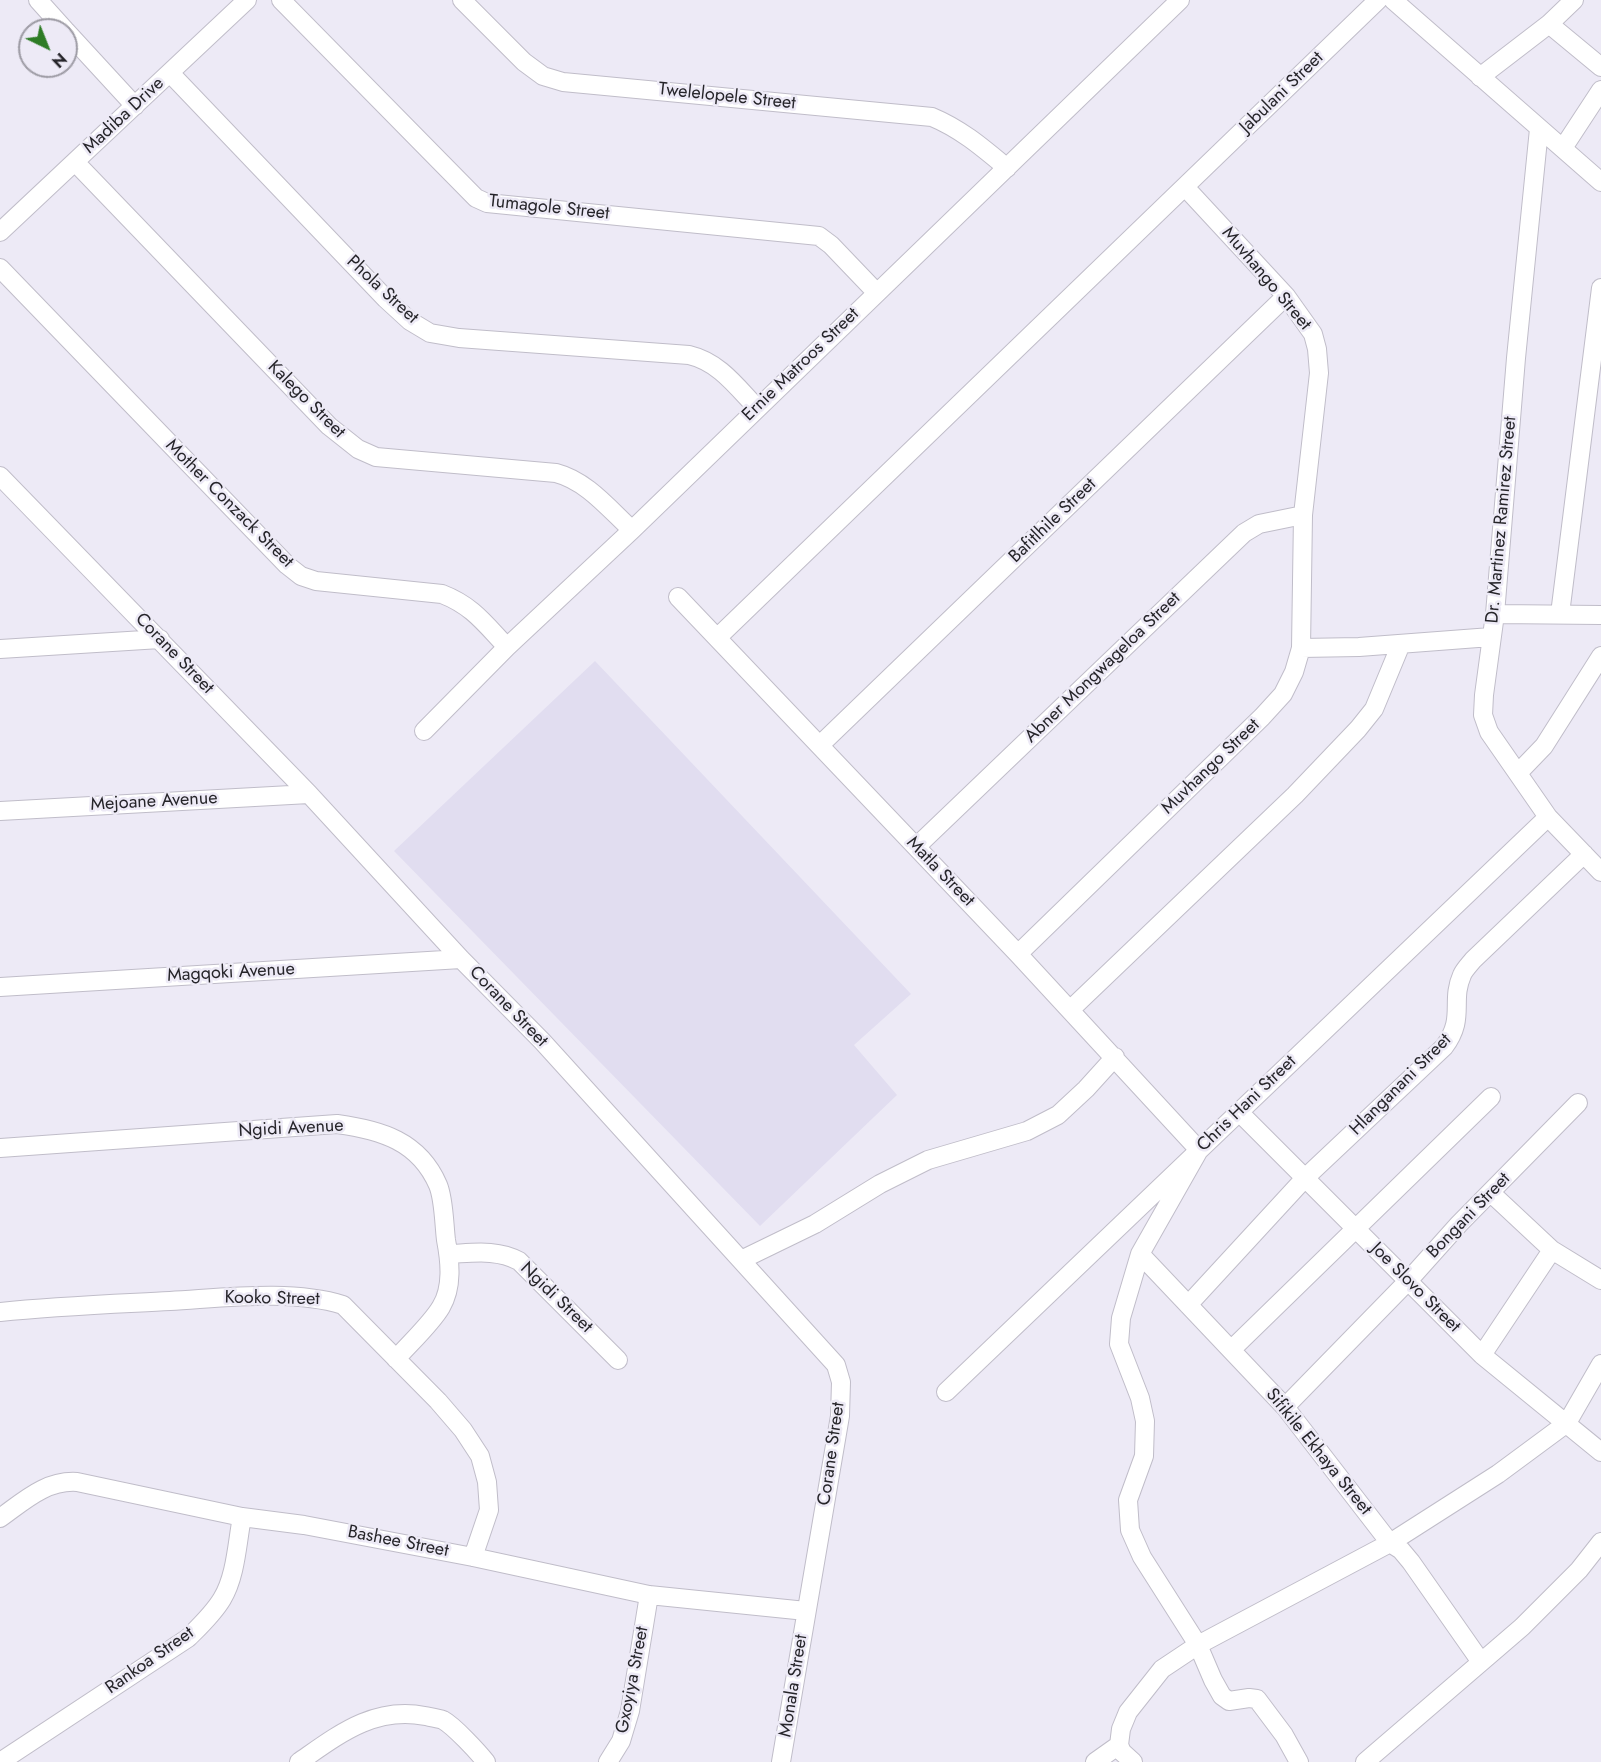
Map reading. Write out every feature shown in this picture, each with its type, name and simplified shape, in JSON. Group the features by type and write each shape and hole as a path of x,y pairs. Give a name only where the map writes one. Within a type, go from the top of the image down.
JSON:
{"street":[{"path":"38,0 55,18"},
{"name":"Madiba Drive","path":"4,220 75,162 247,0"},
{"name":"Tumagole Street","path":"281,0 476,198 487,203 819,236 831,245 876,292"},
{"name":"Twelelopele Street","path":"462,0 524,62 543,76 563,81 932,117 968,136 1007,168"},
{"name":"Ernie Matroos Street","path":"424,731 507,647 632,530 1179,0"},
{"name":"Jabulani Street","path":"1185,187 1378,0"},
{"path":"1393,0 1601,182"},
{"path":"1480,77 1549,24 1574,0"},
{"path":"1549,24 1601,67"},
{"path":"78,43 135,106"},
{"name":"Phola Street","path":"170,73 386,298 410,321 430,333 459,338 689,355 704,359 719,369 757,408"},
{"path":"1563,148 1601,90"},
{"name":"Dr. Martinez Ramirez Street","path":"1539,129 1516,358 1495,614 1484,696 1484,716 1489,732 1548,817 1601,872"},
{"name":"Kalego Street","path":"75,162 328,426 358,449 376,457 566,475 583,485 632,530"},
{"path":"717,638 1185,187"},
{"name":"Muvhango Street","path":"1018,954 1262,717 1282,694 1294,672 1301,648 1303,515 1319,373 1317,349 1313,334 1286,296 1185,187"},
{"name":"Mother Conzack Street","path":"0,268 301,576 316,581 442,594 467,605 507,647"},
{"path":"1560,614 1601,288"},
{"name":"Bafitlhile Street","path":"820,745 1286,296"},
{"name":"Corane Street","path":"2,480 160,639 542,1041 836,1365 842,1382 840,1416 806,1611"},
{"name":"Abner Mongwageloa Street","path":"916,847 1244,533 1260,524 1303,515"},
{"name":"Matla Street","path":"678,597 1018,954 1199,1150"},
{"path":"1495,614 1601,615"},
{"path":"1301,648 1491,637"},
{"path":"0,649 160,639"},
{"path":"1070,1010 1295,795 1358,729 1374,709 1401,644"},
{"path":"1518,773 1544,746 1601,656"},
{"name":"Mejoane Avenue","path":"0,811 309,794"},
{"name":"Chris Hani Street","path":"946,1392 1548,817"},
{"name":"Hlanganani Street","path":"1188,1305 1305,1178 1444,1047 1455,1031 1458,986 1462,973 1584,854"},
{"name":"Magqoki Avenue","path":"0,987 461,958"},
{"path":"741,1260 815,1224 880,1184 928,1160 1027,1131 1058,1115 1115,1057"},
{"path":"1231,1350 1491,1097"},
{"name":"Bongani Street","path":"1285,1407 1578,1103"},
{"name":"Joe Slovo Street","path":"1239,1112 1482,1356 1601,1452"},
{"name":"Ngidi Avenue","path":"0,1148 338,1124 365,1127 387,1134 425,1162 439,1187 449,1254 450,1280 442,1306 396,1359"},
{"path":"1199,1150 1140,1254 1121,1318 1119,1344 1140,1398 1145,1421 1144,1456 1128,1500 1130,1530 1142,1557 1198,1645 1212,1680 1222,1696 1229,1701 1257,1699 1284,1736 1299,1762"},
{"path":"1491,1193 1552,1250 1601,1280"},
{"path":"1482,1356 1552,1250"},
{"name":"Ngidi Street","path":"449,1254 498,1253 519,1261 542,1281 618,1360"},
{"name":"Sifikile Ekhaya Street","path":"1140,1254 1285,1407 1390,1543 1401,1550 1411,1562 1481,1662"},
{"name":"Kooko Street","path":"0,1312 230,1297 307,1297 343,1305 438,1401 463,1430 480,1456 487,1482 489,1510 473,1557"},
{"path":"1133,1762 1122,1752 1119,1745 1121,1729 1128,1712 1162,1669 1198,1645 1390,1543 1498,1474 1567,1423 1601,1364"},
{"name":"Bashee Street","path":"0,1518 34,1493 53,1483 77,1482 242,1517 304,1525 473,1557 649,1595 806,1611"},
{"name":"Rankoa Street","path":"0,1762 188,1638 210,1616 223,1598 230,1581 242,1517"},
{"path":"1365,1762 1522,1628 1579,1570 1601,1542"},
{"name":"Gxoyiya Street","path":"608,1762 621,1741 630,1711 649,1595"},
{"name":"Monala Street","path":"781,1762 806,1611"},
{"path":"299,1762 342,1732 369,1719 398,1713 444,1720 486,1762"},
{"path":"1095,1762 1119,1745"}],"shaded area":[{"path":"595,661 911,994 854,1045 897,1095 760,1226 394,851"}]}
